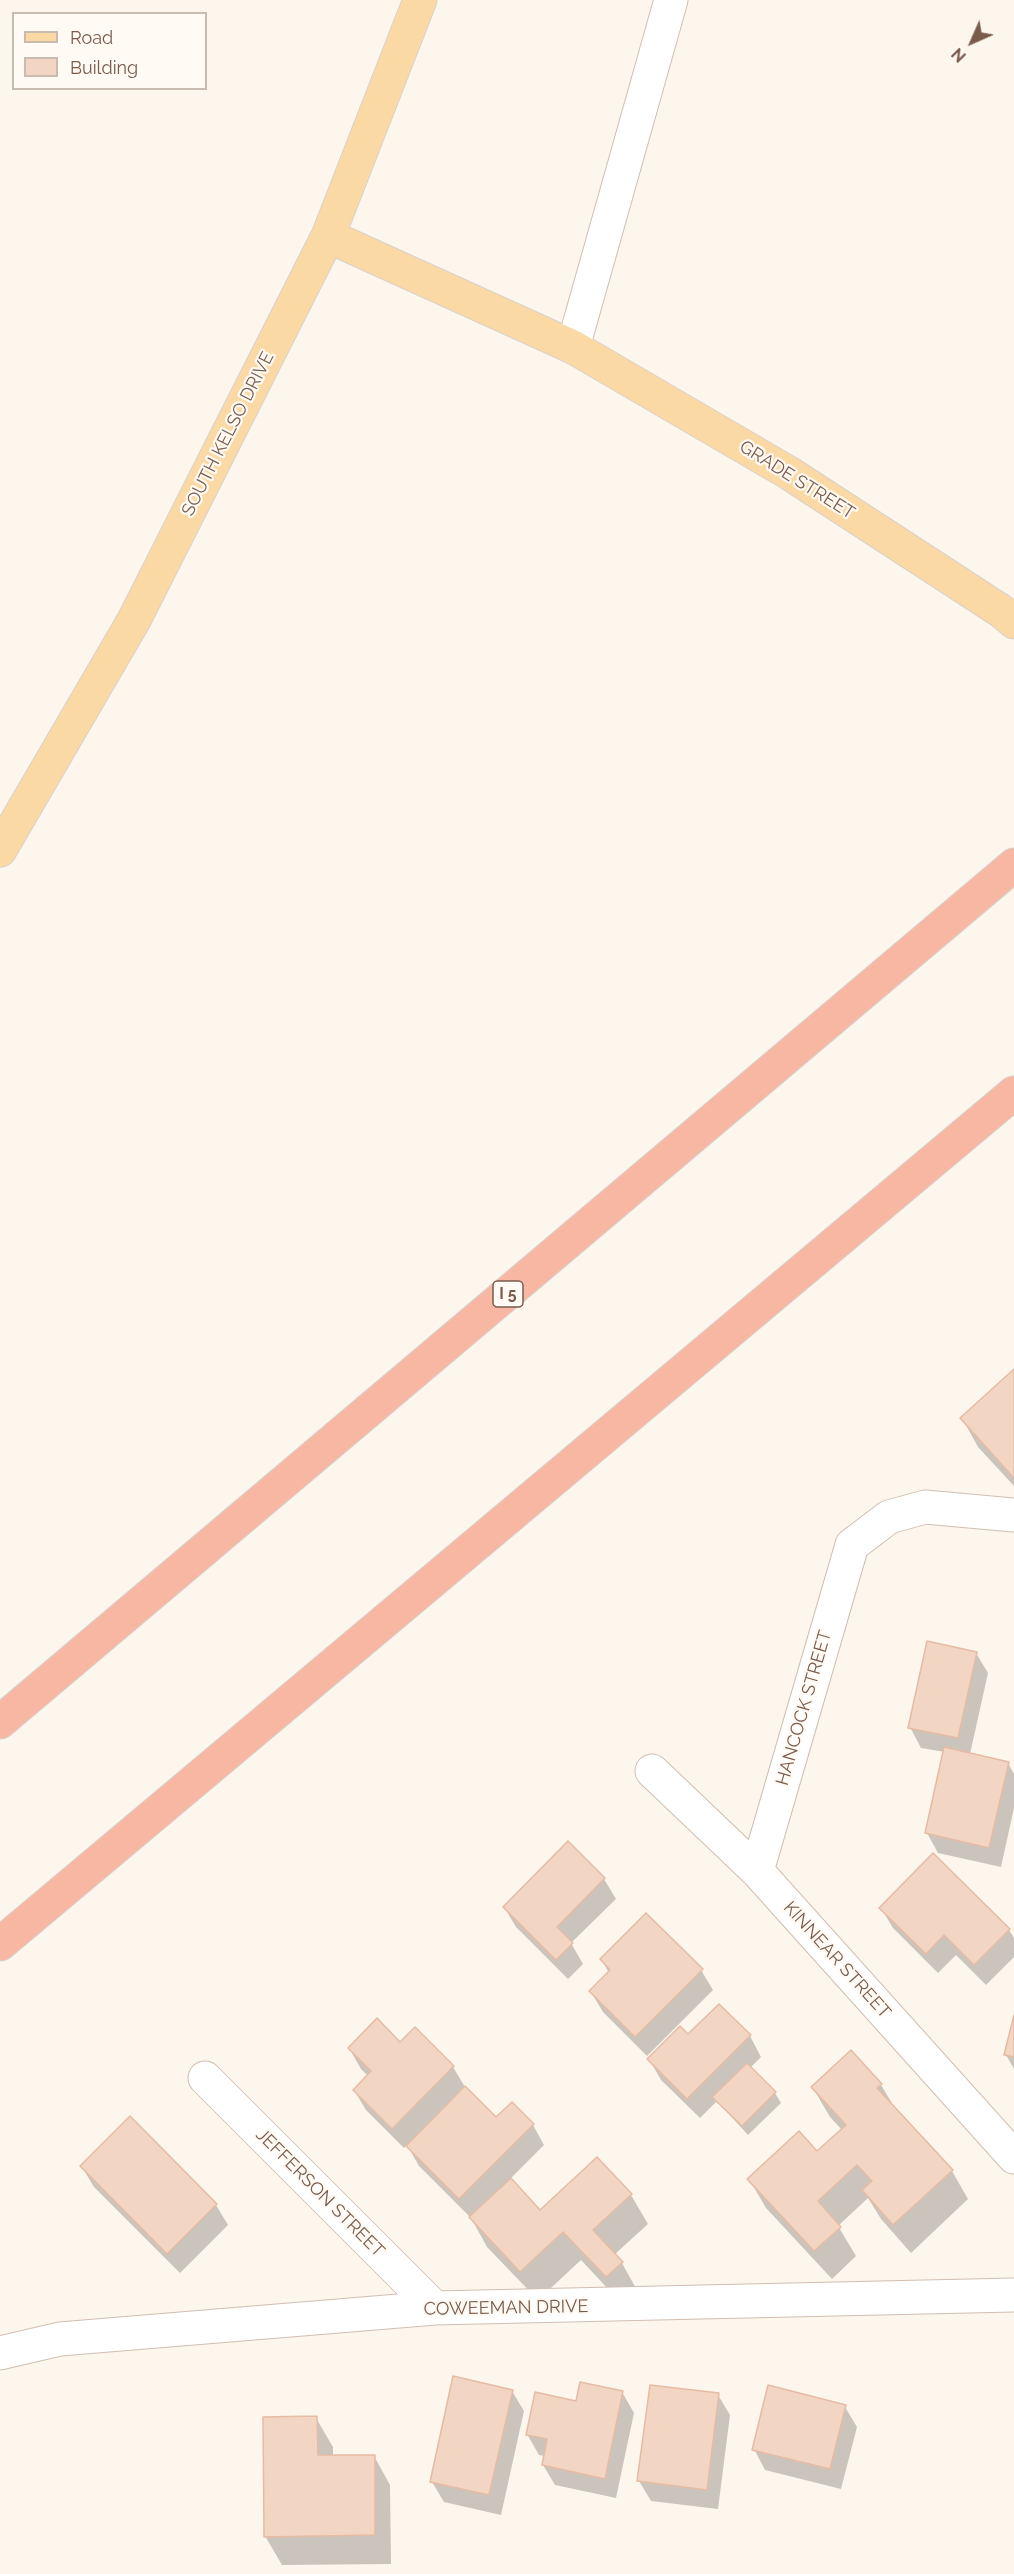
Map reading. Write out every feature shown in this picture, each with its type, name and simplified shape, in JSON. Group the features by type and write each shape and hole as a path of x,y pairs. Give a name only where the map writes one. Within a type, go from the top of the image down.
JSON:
{"highway":[{"name":"I 5","path":"0,1722 1014,865"},
{"path":"0,1944 1014,1093"}],"main road":[{"name":"SOUTH KELSO DRIVE","path":"0,850 134,620 328,236 420,0"},
{"name":"GRADE STREET","path":"328,236 573,347 789,473 1001,611 1014,622"}],"street":[{"path":"573,347 671,0"},
{"name":"HANCOCK STREET","path":"756,1871 852,1545 889,1517 925,1507 1014,1515"},
{"name":"KINNEAR STREET","path":"652,1771 756,1871 1014,2157"},
{"name":"JEFFERSON STREET","path":"205,2078 435,2308"},
{"name":"COWEEMAN DRIVE","path":"0,2353 60,2339 435,2308 1014,2295"}],"building":[{"path":"1014,1369 1014,1478 960,1418"},
{"path":"927,1641 977,1652 958,1738 908,1728"},
{"path":"944,1747 1009,1762 989,1848 925,1833"},
{"path":"568,1841 605,1878 557,1927 573,1943 556,1960 503,1907"},
{"path":"933,1853 1010,1929 974,1965 944,1935 926,1954 879,1908"},
{"path":"646,1913 703,1969 635,2037 589,1991 610,1970 600,1959"},
{"path":"719,2004 751,2035 687,2099 647,2059 680,2026 688,2034"},
{"path":"1014,2015 1014,2057 1004,2055"},
{"path":"377,2018 400,2042 415,2027 454,2066 392,2129 353,2090 371,2071 348,2048"},
{"path":"851,2050 882,2084 877,2088 953,2170 893,2225 862,2190 872,2181 857,2165 818,2201 841,2227 814,2251 747,2179 799,2131 817,2151 846,2125 811,2087"},
{"path":"747,2063 776,2092 742,2126 712,2097"},
{"path":"465,2086 496,2117 512,2102 534,2124 459,2199 406,2146"},
{"path":"130,2116 217,2204 167,2254 80,2166"},
{"path":"597,2157 632,2194 593,2230 623,2262 606,2277 563,2232 520,2272 469,2217 511,2178 540,2210"},
{"path":"453,2376 513,2390 489,2495 430,2482"},
{"path":"580,2382 623,2391 605,2479 542,2465 547,2439 526,2435 535,2392 576,2401"},
{"path":"650,2385 719,2393 707,2490 637,2481"},
{"path":"768,2385 846,2405 830,2469 752,2450"},
{"path":"317,2416 318,2455 375,2455 375,2535 264,2537 263,2417"}]}
